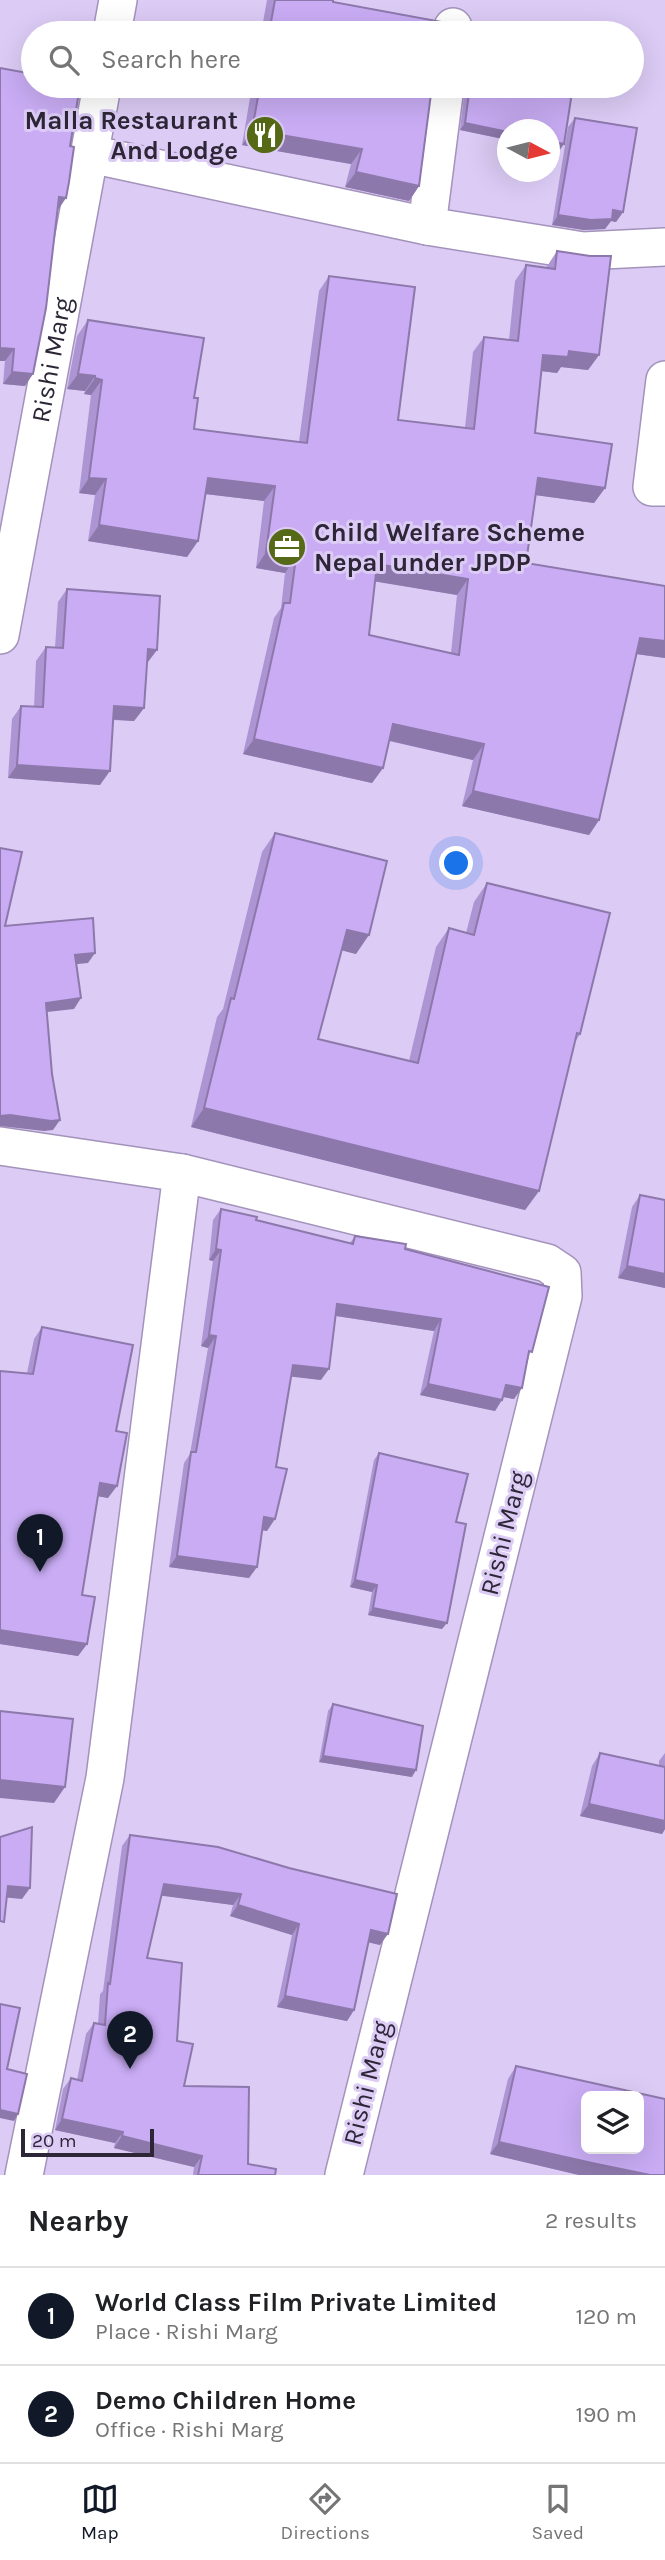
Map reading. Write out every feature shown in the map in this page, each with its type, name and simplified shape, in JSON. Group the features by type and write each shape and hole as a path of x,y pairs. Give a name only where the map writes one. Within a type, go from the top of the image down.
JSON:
{"street":[{"path":"114,21 118,0"},
{"name":"Rishi Marg","path":"0,635 100,98"},
{"path":"427,226 443,98"},
{"path":"90,154 427,226 583,251 665,247"},
{"path":"659,487 665,380"},
{"name":"Rishi Marg","path":"0,1146 182,1173 547,1263 562,1273 563,1296 344,2175"},
{"path":"24,2175 105,1778 182,1173"}],"building":[{"path":"275,0 333,0 437,21 271,21"},
{"path":"0,68 21,72 21,98 78,98 70,146 74,147 69,182 66,198 59,197 46,308 33,374 12,372 14,349 0,348"},
{"path":"258,98 430,98 419,186 356,172 362,149 252,130"},
{"path":"468,98 571,98 564,144 560,143 560,119 497,119 497,130 465,123"},
{"path":"575,118 637,128 623,212 613,210 612,219 591,220 558,215"},
{"path":"557,251 611,256 599,355 569,351 568,357 543,355 535,433 612,444 605,488 538,478 526,563 665,586 665,641 640,638 599,820 473,791 484,744 393,724 383,768 254,739 284,603 290,603 296,557 266,552 275,486 208,478 198,541 99,525 106,479 89,478 102,380 95,376 78,374 88,320 204,338 194,398 198,398 194,429 307,443 329,276 415,287 398,420 474,429 484,337 518,341 526,265 555,269","holes":["377,564 468,579 459,655 369,635"]},
{"path":"67,589 160,596 157,650 148,649 144,708 114,706 110,771 17,765 21,706 43,707 46,647 63,648"},
{"path":"275,833 387,861 369,935 347,930 318,1039 418,1063 449,928 474,935 487,883 610,913 580,1034 577,1033 539,1191 204,1108"},
{"path":"0,848 22,852 5,926 93,918 95,953 75,955 81,998 46,1003 52,1074 60,1120 0,1116"},
{"path":"640,1195 665,1200 665,1274 627,1266"},
{"path":"221,1209 353,1244 355,1236 406,1244 405,1249 549,1287 532,1352 529,1351 522,1388 506,1385 502,1400 428,1384 441,1319 337,1304 329,1369 293,1365 276,1467 287,1469 275,1519 264,1517 257,1567 177,1556 191,1452 196,1452 216,1336 209,1335 221,1250 216,1249"},
{"path":"42,1327 133,1345 116,1431 127,1433 117,1486 100,1483 82,1595 95,1597 87,1644 0,1630 0,1371 33,1374"},
{"path":"379,1453 468,1474 456,1522 466,1524 447,1623 373,1608 377,1585 355,1580"},
{"path":"333,1704 423,1726 416,1770 323,1756"},
{"path":"0,1711 73,1719 65,1787 0,1780"},
{"path":"600,1753 665,1767 665,1821 589,1804"},
{"path":"32,1827 30,1888 8,1886 4,1922 0,1921 0,1837"},
{"path":"130,1835 218,1847 289,1868 397,1894 388,1934 371,1930 354,2010 285,1996 299,1924 238,1905 241,1894 164,1884 147,1958 182,1963 177,2041 193,2044 184,2086 249,2087 248,2164 276,2169 275,2175 198,2175 202,2156 122,2136 123,2132 62,2119 71,2078 82,2081 94,2023 105,2025 108,1983 110,1984"},
{"path":"0,2004 20,2008 7,2069 27,2074 18,2114 0,2110"},
{"path":"516,2066 629,2091 581,2091 581,2154 644,2154 644,2094 665,2099 665,2175 650,2175 499,2142"}],"place":[{"name":"Malla Restaurant And Lodge","path":"265,135"},
{"name":"Child Welfare Scheme Nepal under JPDP","path":"287,547"},
{"name":"World Class Film Private Limited","path":"40,1572"},
{"name":"Demo Children Home","path":"130,2069"}]}
